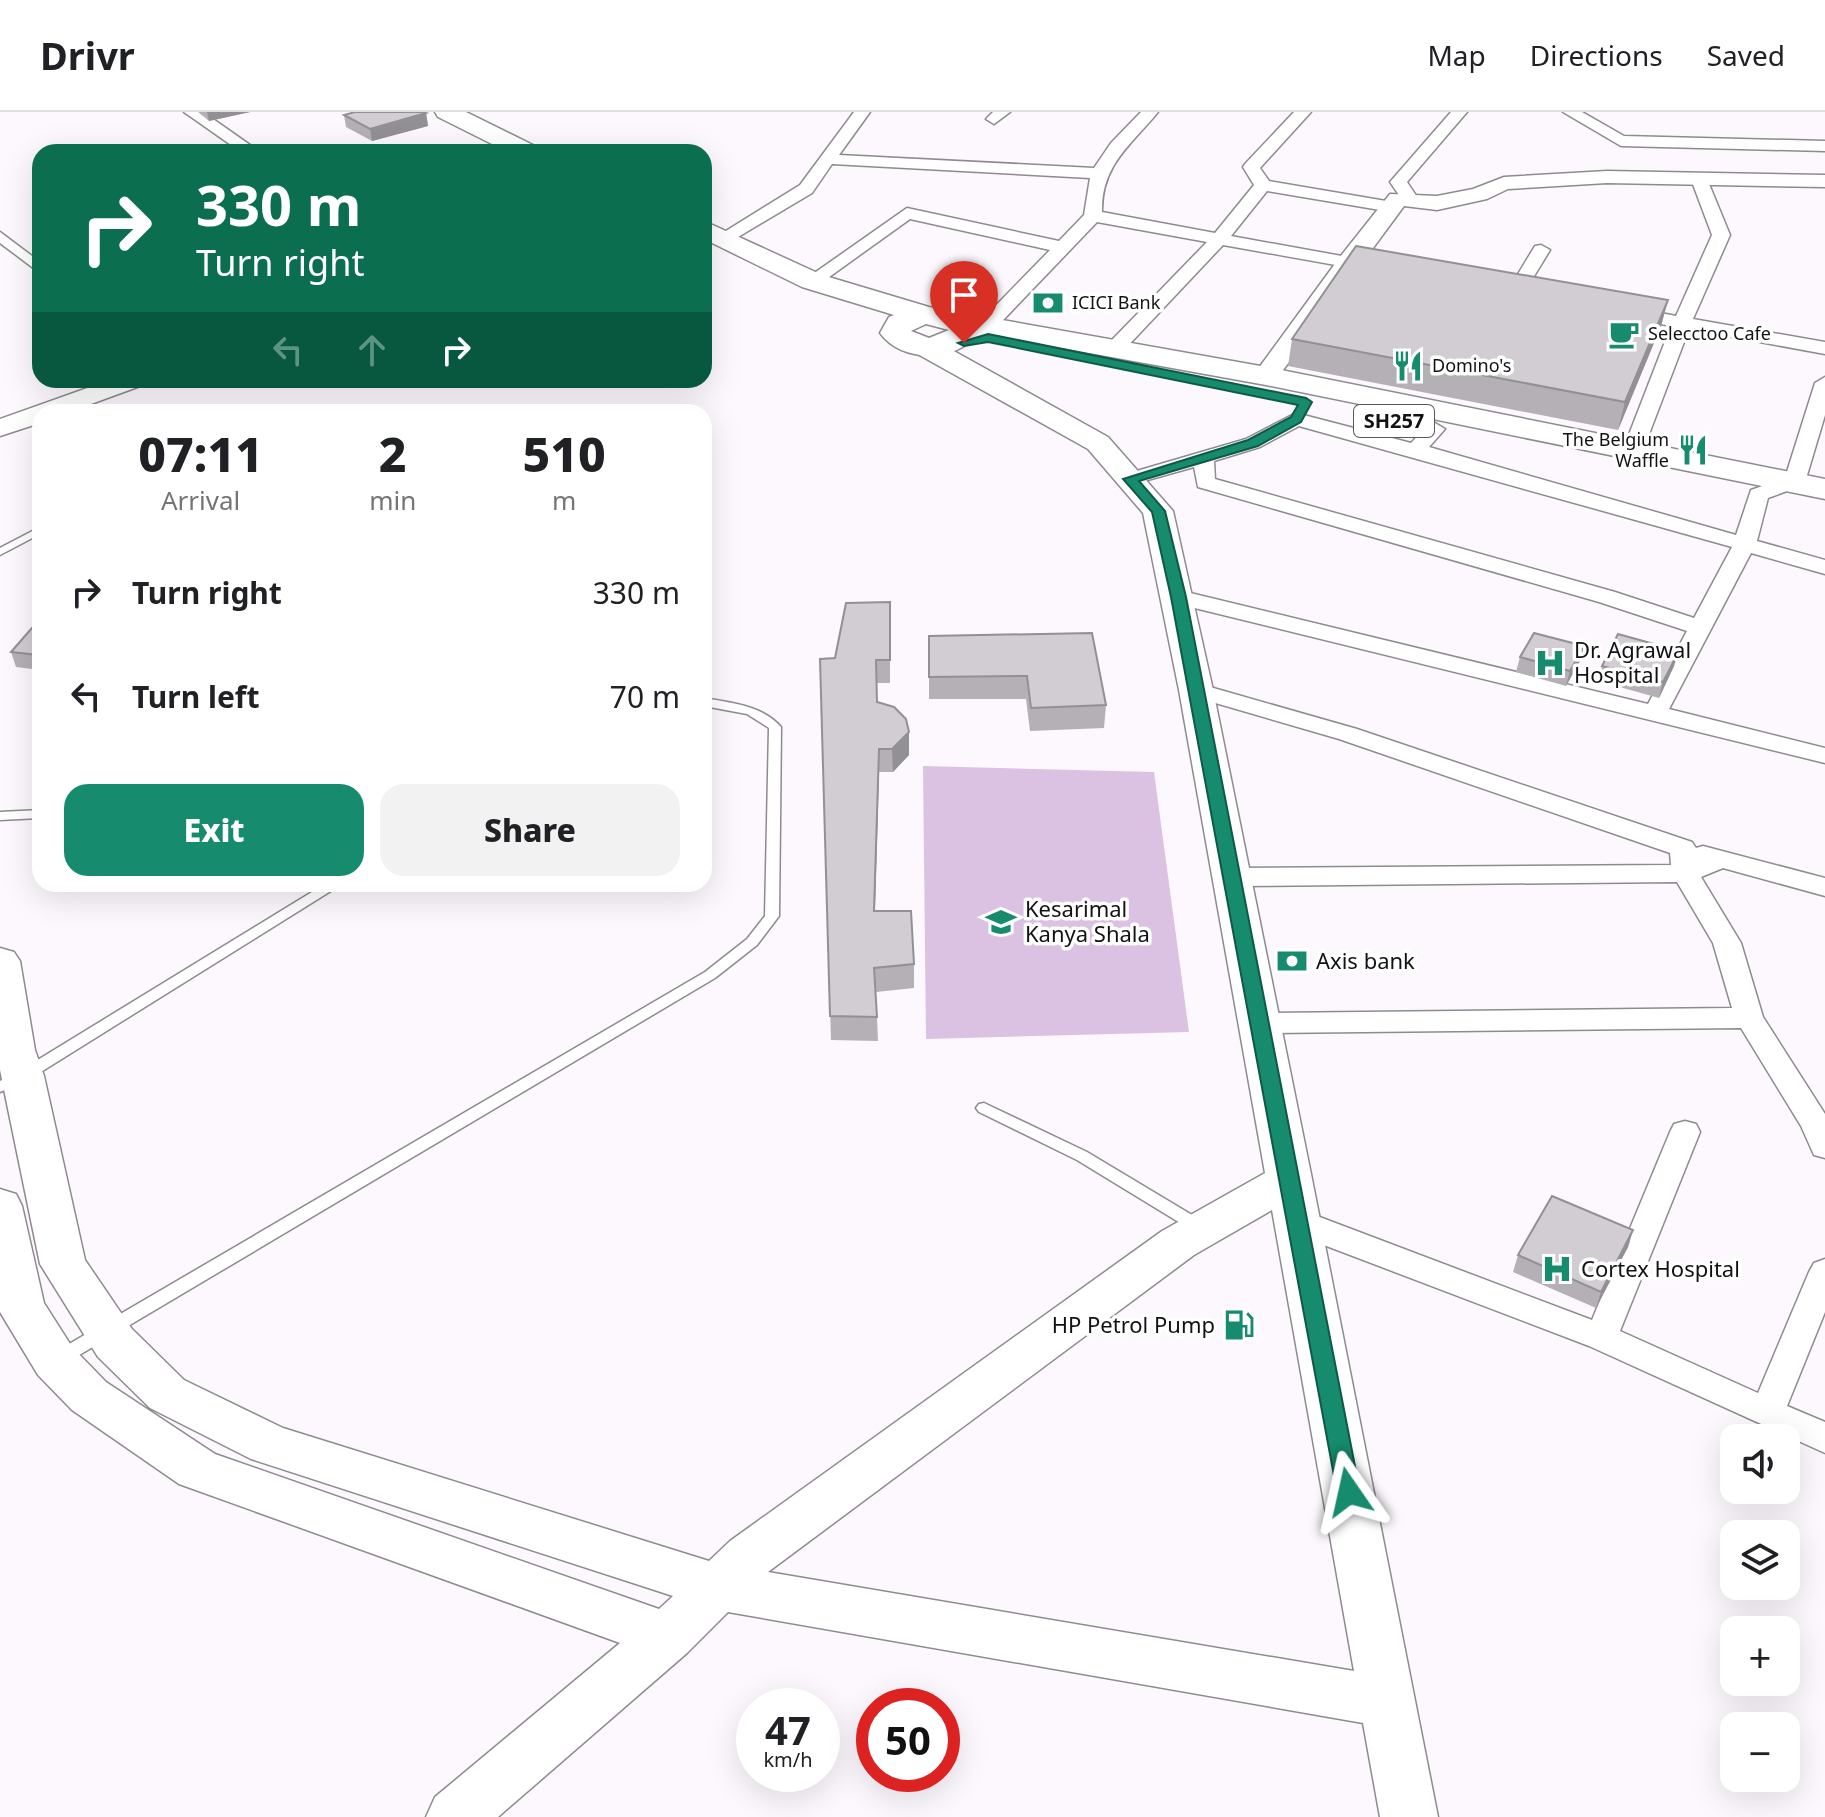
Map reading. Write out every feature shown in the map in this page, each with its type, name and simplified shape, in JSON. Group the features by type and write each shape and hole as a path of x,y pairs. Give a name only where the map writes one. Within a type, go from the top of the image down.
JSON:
{"main road":[{"path":"447,112 526,144"},
{"path":"483,112 531,144"},
{"name":"SH257","path":"712,238 812,281 950,332 1116,347 1825,489"},
{"name":"SH257","path":"712,238 806,295 950,332 1426,440 1758,494 1825,509"},
{"path":"950,332 1098,443 1158,511 1178,597 1232,877 1409,1817"},
{"path":"0,961 14,1050 11,1081 63,1264 115,1343 167,1394 269,1444 717,1587 1388,1702"},
{"path":"455,1817 668,1636 748,1557 1178,1243 1202,1228 1294,1201"},
{"path":"0,1206 21,1307 55,1361 89,1396 197,1469 668,1636"}],"street":[{"path":"192,112 240,144"},
{"path":"712,236 806,189 862,112"},
{"path":"950,332 1062,247 1093,216 1091,193 1098,173 1150,112"},
{"path":"1303,112 1251,167 1263,185 1401,204 1437,203 1479,194 1504,183 1607,177 1825,181"},
{"path":"1401,204 1398,182 1459,112"},
{"path":"1571,112 1621,141 1825,146"},
{"path":"828,159 1098,173"},
{"path":"1633,450 1682,323 1721,235 1699,179"},
{"path":"1116,347 1219,239 1263,185"},
{"path":"1266,376 1348,262 1401,204"},
{"path":"812,281 907,213 1062,247"},
{"path":"1093,216 1394,270"},
{"path":"0,236 32,262"},
{"path":"1516,292 1541,250"},
{"path":"1607,309 1825,348"},
{"path":"1655,713 1745,544 1758,494 1794,482 1825,383"},
{"path":"67,404 112,388"},
{"path":"1130,479 1253,443 1301,411"},
{"path":"0,428 32,417"},
{"path":"1426,440 1825,567"},
{"path":"1204,458 1205,483 1607,597 1700,628"},
{"path":"1178,597 1825,756"},
{"path":"1196,690 1348,734 1684,861 1727,943 1749,1018 1816,1124 1825,1147"},
{"path":"1232,877 1722,859 1825,887"},
{"path":"1260,1023 1749,1018"},
{"path":"1601,1337 1685,1132"},
{"path":"1294,1201 1825,1438"},
{"path":"1767,1413 1825,1272"}],"lane":[{"path":"0,552 32,534"},
{"path":"55,1361 710,975 763,933 772,916 775,727 767,718 748,710 712,703"},
{"path":"0,816 32,814"},
{"path":"11,1081 322,892"},
{"path":"984,1108 1082,1156 1202,1228"}],"shaded area":[{"path":"923,766 1154,772 1189,1032 926,1039"}],"building":[{"path":"355,112 426,113 370,129 344,115"},
{"path":"1356,246 1668,300 1625,402 1292,339"},
{"path":"890,602 890,660 876,660 877,702 894,707 906,719 909,732 892,749 879,749 874,911 911,911 914,964 874,968 877,1017 830,1016 820,659 835,658 846,603"},
{"path":"32,628 32,654 11,652"},
{"path":"1092,633 1106,705 1031,708 1027,676 929,677 929,636"},
{"path":"1534,633 1584,646 1570,671 1520,657"},
{"path":"1618,634 1679,651 1663,682 1602,666"},
{"path":"1552,1196 1633,1230 1601,1292 1518,1255"}],"place":[{"name":"ICICI Bank","path":"1048,303"},
{"name":"Selecctoo Cafe","path":"1624,334"},
{"name":"Domino's","path":"1408,366"},
{"name":"The Belgium Waffle","path":"1693,450"},
{"name":"Dr. Agrawal Hospital","path":"1550,663"},
{"name":"Kesarimal Kanya Shala","path":"1001,922"},
{"name":"Axis bank","path":"1292,961"},
{"name":"Cortex Hospital","path":"1557,1269"},
{"name":"HP Petrol Pump","path":"1239,1325"}],"route":[{"path":"964,343 988,338 1306,402 1303,412 1296,419 1253,443 1130,479 1158,511 1178,597 1349,1492"}]}
